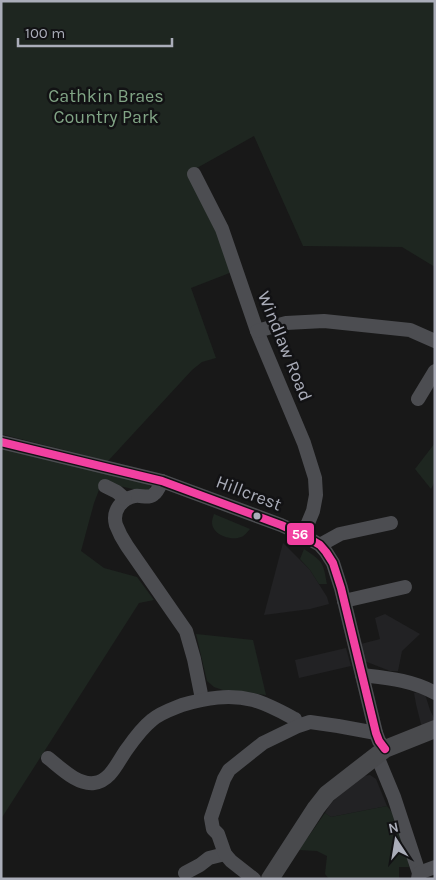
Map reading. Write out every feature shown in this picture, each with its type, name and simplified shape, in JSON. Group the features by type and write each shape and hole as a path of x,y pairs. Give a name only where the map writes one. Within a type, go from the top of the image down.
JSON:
{"main road":[{"path":"270,879 326,794 381,752 435,728"}],"street":[{"name":"Windlaw Road","path":"194,174 222,229 257,331 304,443 315,478 316,495 313,510 303,535"},
{"path":"257,331 286,323 324,321 410,330 435,341"},
{"path":"418,399 435,370"},
{"name":"Hillcrest","path":"1,442 162,481 281,525 320,545 333,564 344,601 381,752 418,876"},
{"path":"162,481 152,496 136,496 125,499 118,507 116,523 127,546 186,631 202,699"},
{"path":"105,486 117,492 125,499"},
{"path":"320,545 340,534 392,523"},
{"path":"344,601 404,587"},
{"path":"362,674 411,682 435,693"},
{"path":"52,765 85,783 97,783 113,772 127,748 152,719 168,710 202,699 226,697 254,700 272,713 295,719"},
{"path":"254,879 225,854 218,834 213,829 211,818 224,779 229,770 263,743 310,722 376,733"},
{"path":"185,874 209,858 225,854"},
{"path":"418,876 435,867"}],"shaded area":[{"path":"283,543 310,570 327,597 329,604 310,609 264,615"},
{"path":"385,614 420,634 402,651 398,671 390,671 365,662 361,644 380,639 375,618"},
{"path":"346,648 351,666 299,678 295,660"},
{"path":"421,691 425,694 435,720 435,722 423,729 414,693"},
{"path":"370,775 376,779 387,806 331,817 325,813 336,798 358,780"}],"green space":[{"name":"Cathkin Braes Country Park","path":"1,1 435,1 435,267 402,247 303,246 254,136 188,173 213,220 232,272 191,288 216,358 202,362 192,370 108,461 1,434"},
{"path":"435,443 435,481 431,489 415,469"},
{"path":"1,448 148,484 150,490 146,492 102,482 94,503 81,551 104,568 137,577 154,600 139,603 1,819"},
{"path":"214,514 250,529 241,537 223,536 213,527"},
{"path":"304,549 321,563 327,584 319,584 300,559"},
{"path":"196,634 253,640 266,695 223,690 214,687 207,681"},
{"path":"387,806 395,816 407,853 409,867 399,867 399,879 329,879 325,874 327,856 317,851 299,850 325,813 331,817"}],"transit line":[{"name":"56","path":"1,442 162,481 281,525 320,545 333,563 341,588 376,733 385,749"}]}
